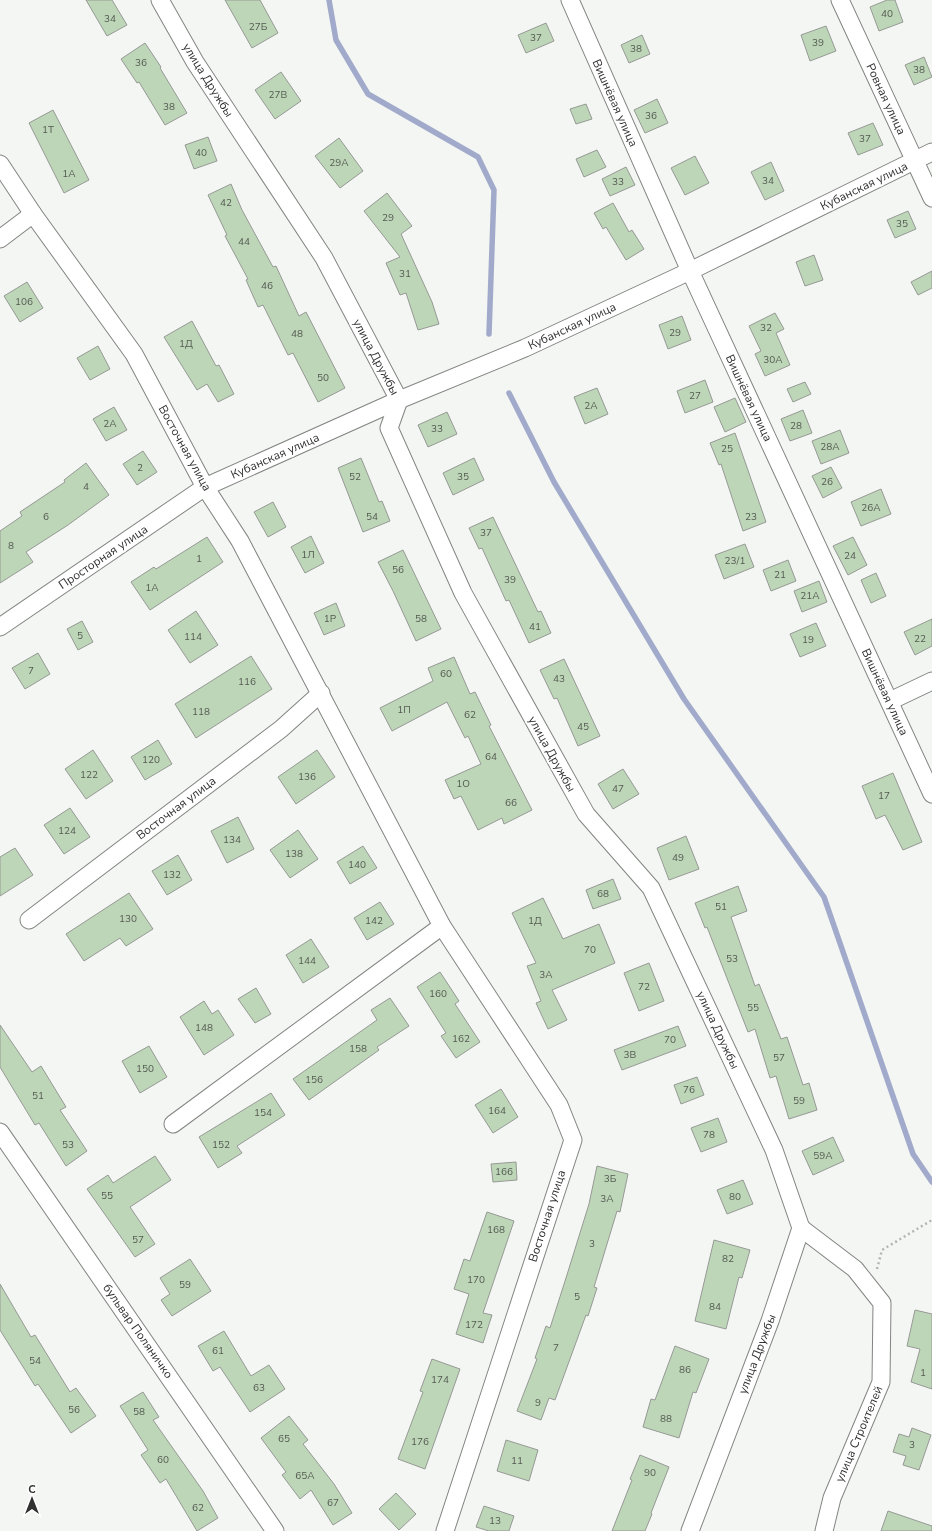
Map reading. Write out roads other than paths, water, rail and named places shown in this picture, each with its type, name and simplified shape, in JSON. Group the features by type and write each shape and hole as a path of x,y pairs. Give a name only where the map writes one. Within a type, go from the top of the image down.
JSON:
{"street":[{"name":"улица Дружбы","path":"160,0 195,62 324,258 399,400 389,428 463,593 586,814 651,888 774,1150 801,1228 770,1321 690,1531"},
{"name":"Вишнёвая улица","path":"570,0 690,271 932,794"},
{"name":"Ровная улица","path":"840,0 932,198"},
{"name":"Кубанская улица","path":"206,487 399,400 525,348 690,271 932,152"},
{"name":"Восточная улица","path":"0,164 33,214 134,354 206,487 240,541 442,926 559,1105 573,1140 445,1531"},
{"path":"0,238 33,214"},
{"name":"Просторная улица","path":"0,627 206,487"},
{"path":"890,701 932,681"},
{"name":"Восточная улица","path":"29,920 281,729 321,693"},
{"path":"173,1124 442,926"},
{"name":"бульвар Поляничко","path":"0,1132 275,1531"},
{"name":"улица Строителей","path":"801,1228 855,1269 882,1303 881,1382 832,1498 824,1531"}],"waterway":[{"path":"329,0 336,40 368,94 478,157 494,190 489,334"},
{"path":"509,393 554,482 684,699 824,897 913,1154 932,1182"}]}
